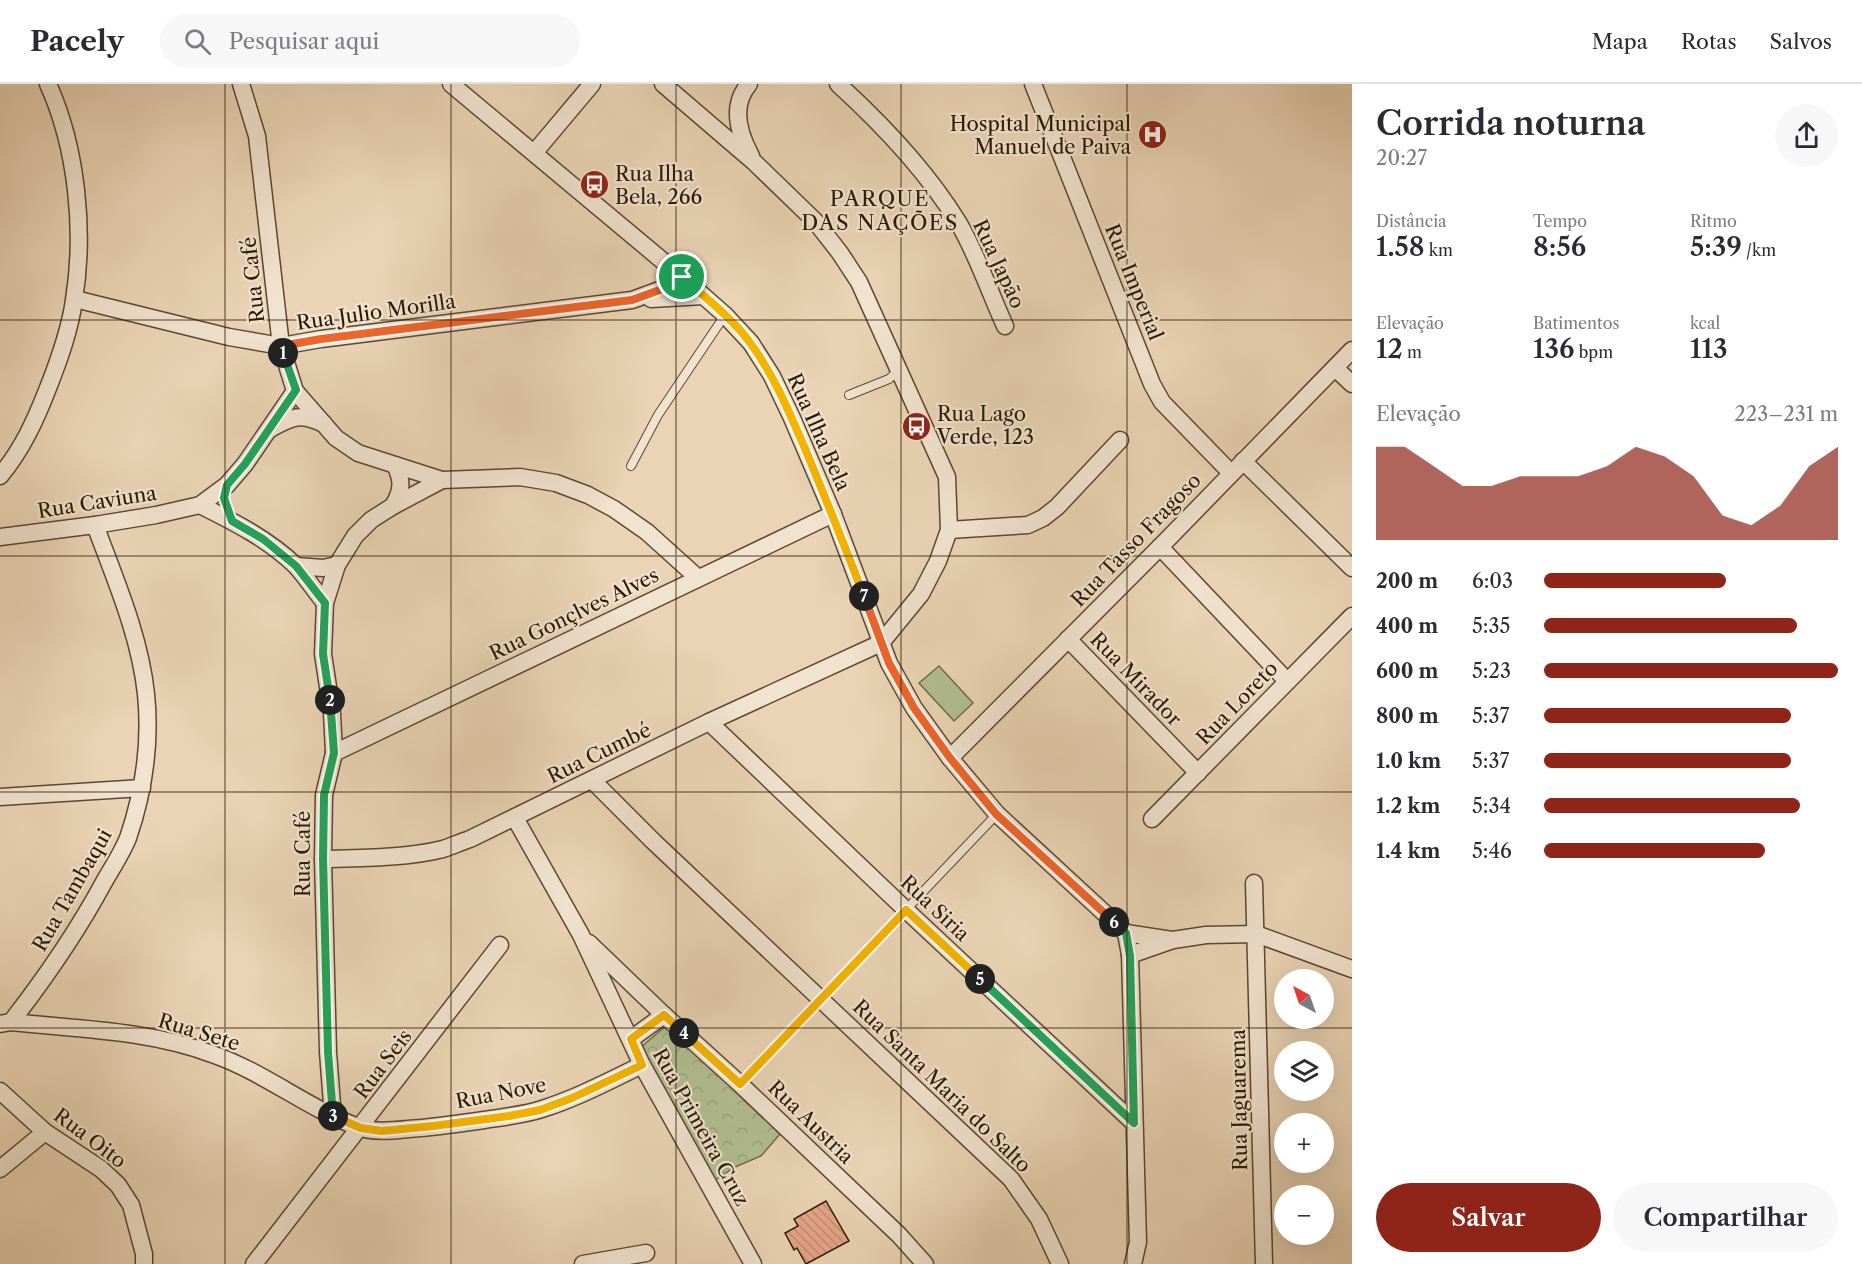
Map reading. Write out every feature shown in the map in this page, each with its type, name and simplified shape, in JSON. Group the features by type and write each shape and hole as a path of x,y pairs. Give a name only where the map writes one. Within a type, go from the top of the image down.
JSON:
{"street":[{"path":"0,476 35,423 67,332 75,299 79,240 76,184 67,133 48,84"},
{"name":"Rua Café","path":"241,84 257,136 281,346 296,390"},
{"name":"Rua Ilha Bela","path":"451,84 682,277 725,315 751,343 772,376 792,418 833,514 889,663 914,708 950,758 996,814 1126,933"},
{"path":"534,153 592,84"},
{"path":"663,84 754,162 815,221 840,253 860,282 947,477 949,530 938,561 921,594 881,643"},
{"path":"749,84 739,104 738,123 742,139 754,162"},
{"name":"Rua Japão","path":"838,84 905,151 930,182 958,223 1005,326"},
{"name":"Rua Imperial","path":"1033,84 1152,384 1162,402 1231,473"},
{"name":"Rua Julio Morilla","path":"75,299 229,337 281,346 632,300 665,288 682,277"},
{"path":"632,300 703,296"},
{"name":"Rua Tasso Fragoso","path":"950,758 1352,350"},
{"path":"1335,368 1352,384"},
{"path":"325,603 296,566 263,539 200,505 227,485 245,464 296,390 336,438 358,453 442,480 520,477 556,483 614,508 647,532 698,578"},
{"path":"268,431 295,416 308,417 325,424"},
{"path":"949,530 1028,525 1043,518 1057,507 1120,440"},
{"path":"1243,461 1352,568"},
{"path":"393,506 401,487 400,476 395,465"},
{"path":"325,603 337,565 355,536 371,520 442,480"},
{"path":"227,485 224,498 232,521"},
{"name":"Rua Caviuna","path":"0,537 95,525 200,505"},
{"name":"Rua Gonçlves Alves","path":"334,753 833,514"},
{"name":"Rua Tambaqui","path":"5,1023 39,987 88,910 127,839 142,788 149,743 146,693 137,645 118,585 95,525"},
{"path":"1160,547 1287,681"},
{"path":"296,566 323,568 337,565"},
{"name":"Rua Café","path":"325,603 323,654 332,713 334,753 324,795 323,859 328,1052 333,1117"},
{"name":"Rua Loreto","path":"1152,819 1352,616"},
{"name":"Rua Mirador","path":"1068,639 1198,773"},
{"name":"Rua Cumbé","path":"323,859 378,857 441,849 470,839 709,722 881,643"},
{"name":"Rua Siria","path":"709,722 1134,1123"},
{"name":"Rua Santa Maria do Salto","path":"592,780 654,842 1011,1179 1039,1219 1060,1264"},
{"path":"0,797 142,788"},
{"name":"Rua Primeira Cruz","path":"515,818 581,935 642,1065 753,1264"},
{"name":"Rua Jaguarema","path":"1254,883 1264,1264"},
{"path":"1133,1264 1138,1242 1130,956 1126,933 1173,940"},
{"path":"1130,956 1173,940 1206,935 1256,934 1352,969"},
{"name":"Rua Austria","path":"581,935 898,1235 925,1264"},
{"name":"Rua Seis","path":"254,1264 500,945"},
{"path":"631,1039 664,1015"},
{"name":"Rua Sete","path":"5,1023 171,1041 212,1054 252,1071 333,1117 361,1128"},
{"name":"Rua Nove","path":"361,1128 382,1131 433,1126 540,1110 582,1094 642,1065"},
{"name":"Rua Oito","path":"0,1091 45,1132 101,1169 118,1185 131,1205 144,1254 144,1264"},
{"path":"0,1169 45,1132"},
{"path":"583,1264 646,1253"}],"lane":[{"path":"632,466 658,416 725,315"},
{"path":"849,395 889,379 899,370"},
{"path":"740,1084 996,814"}],"green space":[{"path":"939,666 973,703 954,721 919,683"},
{"path":"668,1024 780,1134 761,1156 735,1167 714,1181 640,1048"}],"building":[{"path":"826,1201 849,1241 806,1264 797,1248 794,1250 785,1233 798,1226 794,1219"}],"place":[{"name":"Hospital Municipal Manuel de Paiva","path":"1152,135"},
{"name":"Rua Ilha Bela, 266","path":"594,185"},
{"name":"Rua Lago Verde, 123","path":"916,426"}],"district":[{"name":"PARQUE DAS NAÇÕES","path":"880,211"}],"route":[{"path":"682,277 725,315 751,343 772,376 833,514 889,663 914,708 950,758 996,814 1126,933 1130,956 1134,1123 906,910 740,1084 664,1015 631,1039 642,1065 572,1098 540,1110 509,1116 382,1131 361,1128 333,1117 328,1052 323,859 324,795 334,753 332,713 323,654 325,603 296,566 263,539 232,521 224,498 227,485 245,464 296,390 281,346 632,300 665,288 682,277"}]}
